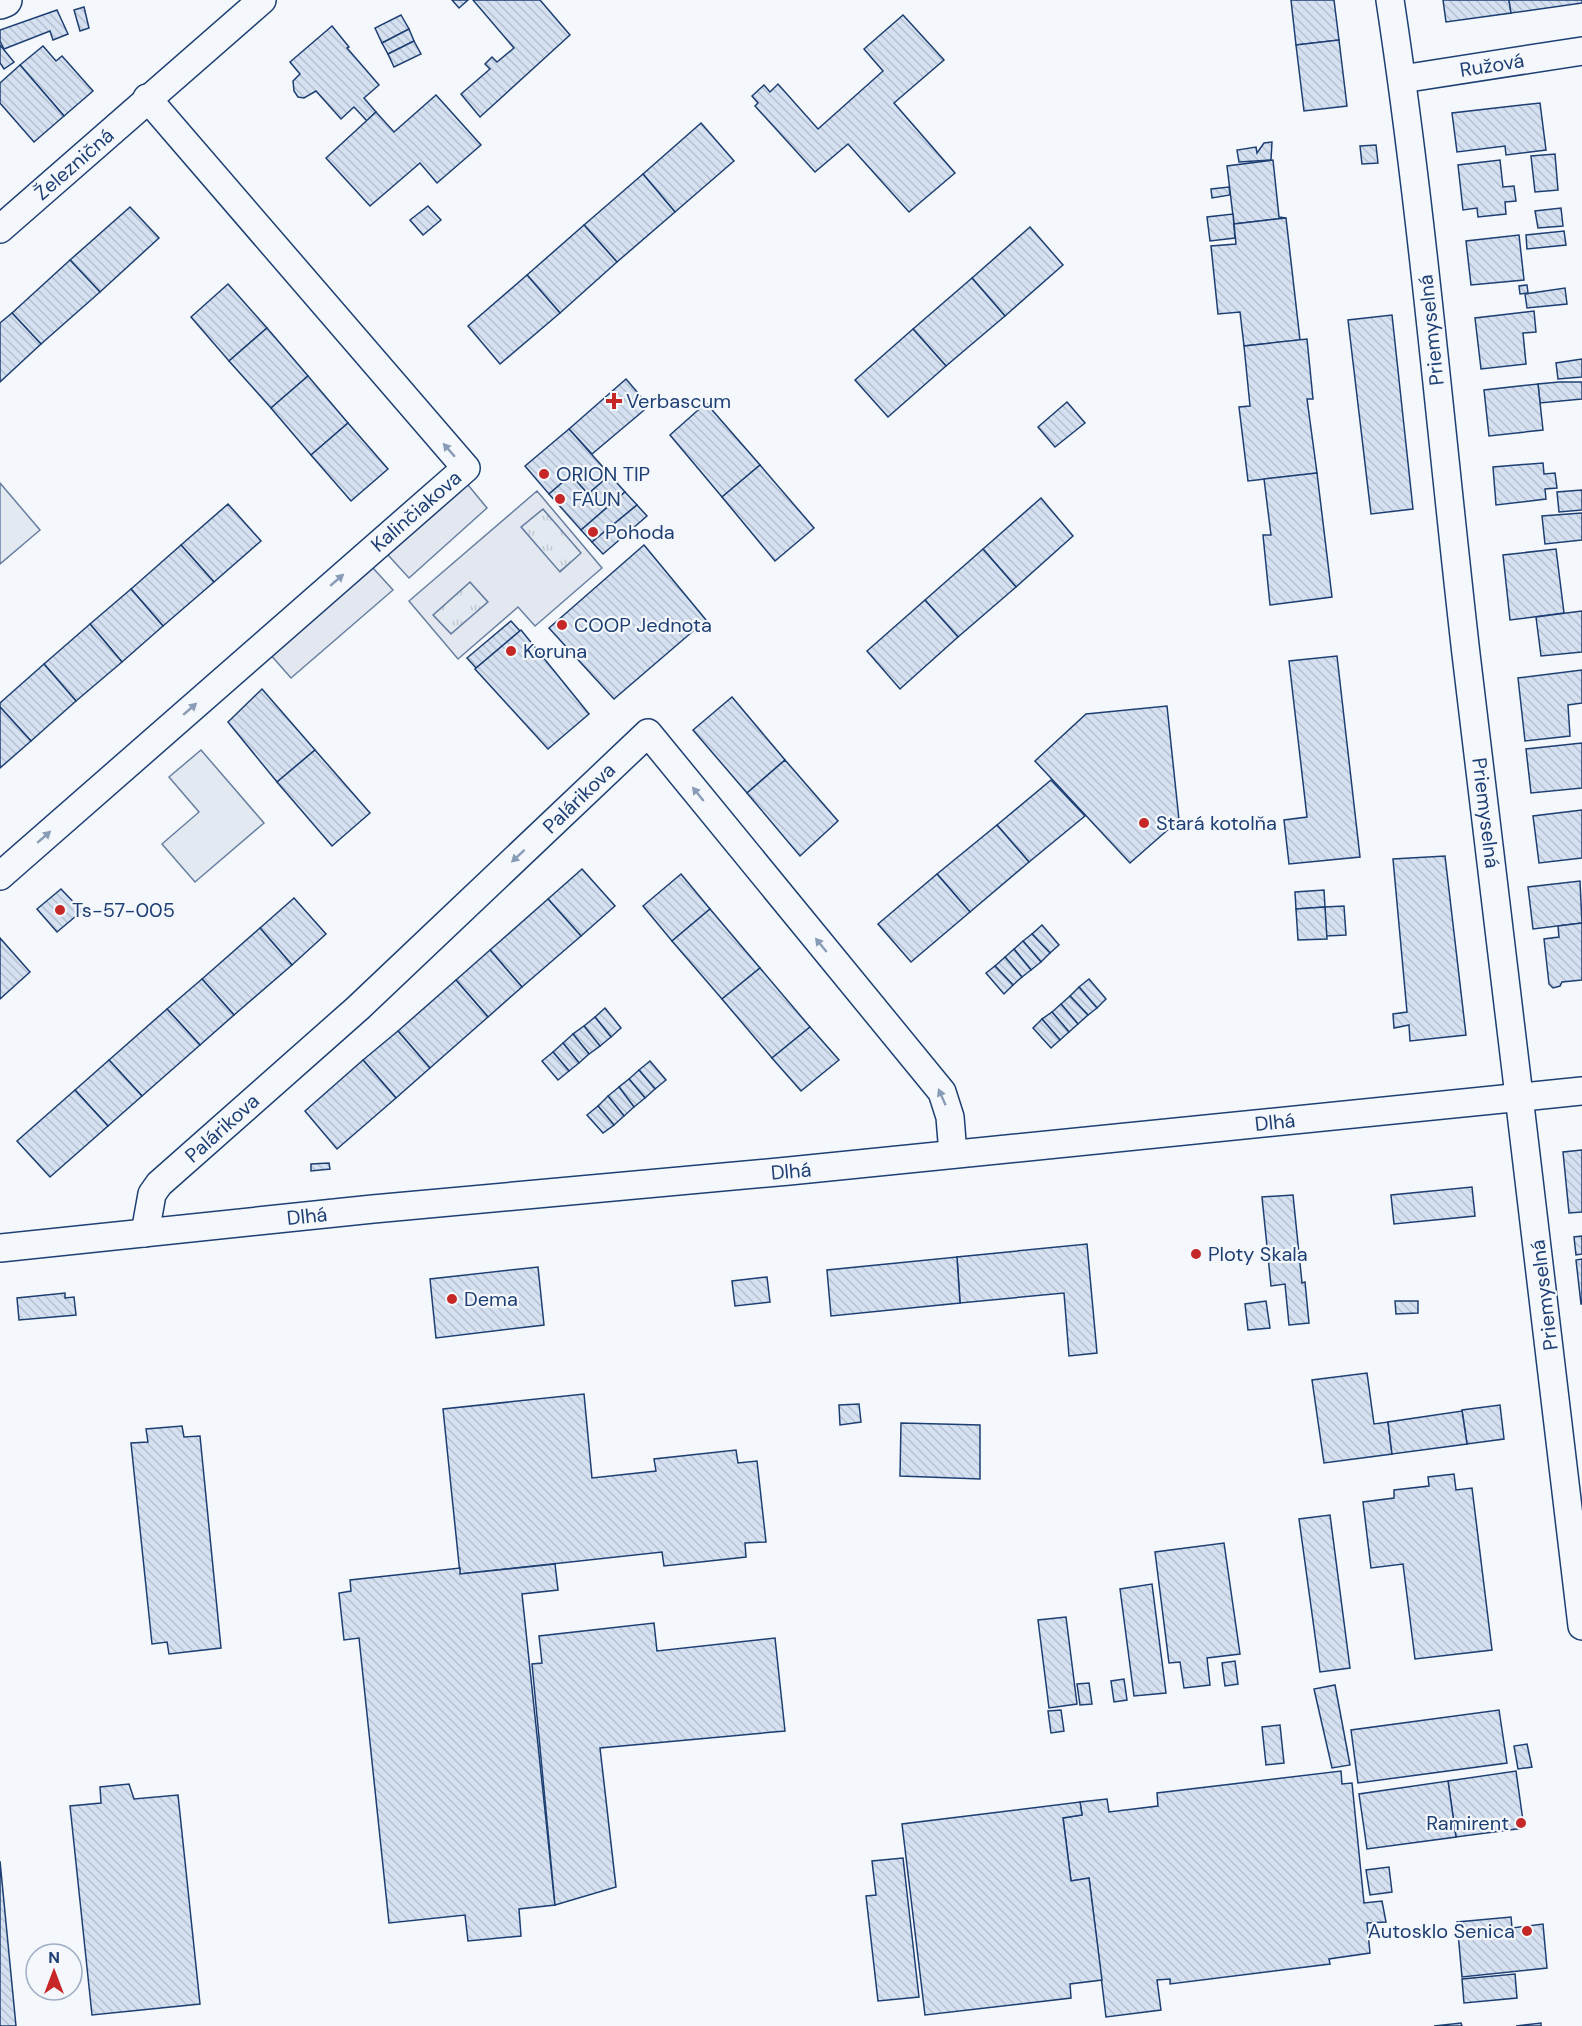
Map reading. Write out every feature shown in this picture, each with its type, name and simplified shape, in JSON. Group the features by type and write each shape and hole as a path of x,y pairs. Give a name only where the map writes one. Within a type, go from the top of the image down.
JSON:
{"main road":[{"path":"0,2 5,0"}],"street":[{"name":"Železničná","path":"0,229 147,98 262,0"},
{"name":"Priemyselná","path":"1390,0 1402,79 1466,654 1521,1097 1582,1626"},
{"name":"Ružová","path":"1402,79 1582,51"},
{"name":"Kalinčiakova","path":"0,876 466,468 147,98"},
{"name":"Palárikova","path":"145,1233 152,1194 159,1184 358,1008 648,733 942,1092 950,1117 953,1154"},
{"name":"Dlhá","path":"0,1248 1582,1091"}],"green space":[{"path":"0,483 40,530 0,564"},
{"path":"543,509 582,553 559,572 521,527"},
{"path":"470,582 488,602 451,634 433,615"},
{"path":"201,750 264,823 195,882 162,844 199,812 169,777"}],"shaded area":[{"path":"459,474 487,508 409,578 378,544"},
{"path":"537,491 602,568 535,626 518,607 458,659 409,601","holes":["543,509 581,553 560,572 521,527","470,582 488,602 451,634 433,615"]},
{"path":"363,557 393,590 291,678 262,645"}],"building":[{"path":"452,0 468,0 459,8"},
{"path":"473,0 540,0 570,35 480,117 461,94 490,69 485,64 492,57 497,62 514,48"},
{"path":"1291,0 1334,0 1339,40 1296,45"},
{"path":"1443,0 1509,0 1511,13 1446,22"},
{"path":"1509,0 1582,0 1582,3 1511,13"},
{"path":"84,7 89,28 80,31 74,10"},
{"path":"57,10 68,34 53,40 50,31 4,49 0,41 0,30"},
{"path":"401,15 409,29 382,43 375,28"},
{"path":"903,15 944,60 894,103 955,173 909,212 848,144 815,172 755,106 758,103 752,96 764,85 770,92 778,84 818,129 883,71 864,49"},
{"path":"332,26 349,47 347,48 379,85 364,98 376,112 367,121 354,107 341,119 316,91 304,98 298,97 294,91 293,81 300,74 290,62"},
{"path":"409,29 414,41 388,54 382,43"},
{"path":"1339,40 1347,106 1304,111 1296,45"},
{"path":"414,41 421,54 394,67 388,54"},
{"path":"0,45 14,62 4,69 0,63"},
{"path":"43,46 56,61 62,56 93,91 64,116 20,65"},
{"path":"20,65 64,116 34,142 0,103 0,83"},
{"path":"436,95 481,145 437,183 420,163 370,206 326,158 376,112 394,132"},
{"path":"1540,103 1546,150 1506,155 1505,146 1457,152 1452,113"},
{"path":"701,123 734,161 675,212 643,174"},
{"path":"1272,142 1271,160 1239,162 1237,150 1256,147 1257,153 1264,143"},
{"path":"1376,145 1378,163 1362,164 1360,146"},
{"path":"1555,154 1558,190 1535,192 1531,156"},
{"path":"1273,160 1279,217 1286,218 1234,224 1227,166"},
{"path":"1500,160 1503,187 1514,186 1516,201 1505,202 1506,214 1478,217 1477,208 1463,210 1458,165"},
{"path":"643,174 675,212 617,262 584,225"},
{"path":"1229,187 1230,195 1212,198 1211,189"},
{"path":"428,206 441,220 423,235 410,220"},
{"path":"130,207 159,238 100,292 70,260"},
{"path":"1561,208 1563,226 1538,228 1535,211"},
{"path":"1233,214 1235,238 1210,241 1207,217"},
{"path":"1286,218 1300,340 1244,346 1240,312 1218,314 1211,246 1236,244 1234,224"},
{"path":"584,225 617,262 560,313 527,275"},
{"path":"1030,227 1063,265 1005,316 972,278"},
{"path":"1564,231 1566,245 1527,249 1526,235"},
{"path":"1519,235 1524,280 1471,285 1466,241"},
{"path":"70,260 100,292 41,344 12,313"},
{"path":"527,275 560,313 500,364 468,326"},
{"path":"972,278 1005,316 946,366 913,329"},
{"path":"228,284 267,328 229,361 191,317"},
{"path":"1527,285 1528,293 1520,294 1519,286"},
{"path":"1565,288 1567,304 1527,308 1525,294"},
{"path":"1534,311 1536,332 1523,333 1526,364 1481,369 1475,318"},
{"path":"12,313 41,344 0,382 0,323"},
{"path":"1392,315 1413,509 1371,514 1348,320"},
{"path":"267,328 308,376 271,408 229,361"},
{"path":"913,329 946,366 888,417 855,380"},
{"path":"1307,339 1313,399 1307,399 1317,473 1248,481 1239,407 1250,406 1244,346"},
{"path":"1582,359 1582,377 1558,379 1556,363"},
{"path":"308,376 348,423 311,455 271,408"},
{"path":"626,379 649,406 592,454 569,429"},
{"path":"1582,382 1582,399 1540,403 1538,384"},
{"path":"1538,384 1543,430 1489,436 1484,390"},
{"path":"1067,402 1085,423 1055,447 1038,427"},
{"path":"706,403 760,465 722,497 670,435"},
{"path":"348,423 388,469 351,501 311,455"},
{"path":"569,429 610,475 588,494 571,475 549,494 525,466"},
{"path":"1543,463 1544,474 1555,473 1557,488 1545,489 1546,499 1496,505 1493,467"},
{"path":"760,465 814,528 775,561 722,497"},
{"path":"1317,473 1332,597 1270,605 1263,535 1271,535 1264,479"},
{"path":"571,475 588,494 610,475 625,492 581,530 549,494"},
{"path":"1582,490 1582,510 1559,512 1557,492"},
{"path":"625,492 637,505 592,542 581,530"},
{"path":"1041,498 1073,536 1016,587 983,549"},
{"path":"228,504 261,541 214,582 181,545"},
{"path":"637,505 647,516 603,554 592,542"},
{"path":"1582,513 1582,540 1545,544 1542,516"},
{"path":"181,545 214,582 163,626 131,589"},
{"path":"644,545 706,620 614,699 549,628"},
{"path":"983,549 1016,587 958,637 925,600"},
{"path":"1556,549 1564,613 1510,620 1503,555"},
{"path":"131,589 163,626 122,662 90,624"},
{"path":"925,600 958,637 900,689 867,651"},
{"path":"1582,611 1582,652 1541,656 1536,617"},
{"path":"511,621 520,631 476,668 467,658"},
{"path":"90,624 122,662 76,701 44,664"},
{"path":"521,630 589,714 548,749 475,669"},
{"path":"1337,656 1360,857 1289,864 1284,820 1307,817 1289,661"},
{"path":"44,664 76,701 31,741 0,707 0,703"},
{"path":"1582,670 1582,703 1568,705 1570,736 1525,741 1518,678"},
{"path":"262,689 315,750 277,782 228,722"},
{"path":"732,697 785,760 747,793 693,730"},
{"path":"1167,706 1179,820 1130,863 1035,761 1086,714"},
{"path":"0,707 31,741 0,768"},
{"path":"1582,743 1582,788 1531,793 1526,749"},
{"path":"315,750 370,813 332,846 277,782"},
{"path":"785,760 838,821 800,856 747,793"},
{"path":"1051,780 1085,816 1029,862 997,825"},
{"path":"1582,810 1582,858 1539,863 1533,816"},
{"path":"997,825 1029,862 970,912 937,874"},
{"path":"1445,856 1466,1035 1410,1041 1409,1025 1394,1028 1393,1014 1407,1012 1393,859"},
{"path":"582,869 615,906 581,936 548,899"},
{"path":"681,874 710,909 672,941 643,906"},
{"path":"937,874 970,912 911,962 878,924"},
{"path":"1580,881 1582,923 1533,929 1528,887"},
{"name":"Ts-57-005","path":"61,889 82,911 57,932 37,909"},
{"path":"1324,890 1325,907 1296,909 1295,892"},
{"path":"294,898 326,934 292,965 260,928"},
{"path":"548,899 581,936 522,987 490,950"},
{"path":"1344,906 1346,935 1326,936 1325,907"},
{"path":"1325,907 1327,939 1298,940 1296,909"},
{"path":"710,909 760,968 722,999 672,941"},
{"path":"1582,923 1582,980 1562,982 1560,986 1553,988 1549,984 1544,939 1559,937 1558,926"},
{"path":"1042,925 1059,945 1050,953 1032,934"},
{"path":"260,928 292,965 234,1015 202,979"},
{"path":"1032,934 1050,953 1041,962 1023,941"},
{"path":"0,938 30,972 0,999"},
{"path":"1023,941 1041,962 1031,970 1014,949"},
{"path":"1014,949 1031,970 1022,977 1005,957"},
{"path":"490,950 522,987 488,1017 456,980"},
{"path":"1005,957 1022,977 1013,985 995,966"},
{"path":"995,966 1013,985 1004,994 986,973"},
{"path":"760,968 810,1027 772,1058 722,999"},
{"path":"202,979 234,1015 200,1045 167,1009"},
{"path":"1089,979 1106,999 1097,1008 1079,987"},
{"path":"456,980 488,1017 430,1068 398,1031"},
{"path":"1079,987 1097,1008 1088,1015 1070,996"},
{"path":"1070,996 1088,1015 1078,1024 1061,1004"},
{"path":"1061,1004 1078,1024 1069,1032 1052,1012"},
{"path":"605,1008 621,1028 611,1037 595,1017"},
{"path":"167,1009 200,1045 142,1096 109,1060"},
{"path":"1052,1012 1069,1032 1060,1040 1042,1019"},
{"path":"595,1017 611,1037 600,1046 584,1026"},
{"path":"1042,1019 1060,1040 1051,1048 1033,1028"},
{"path":"584,1026 600,1046 589,1054 573,1034"},
{"path":"810,1027 839,1060 801,1091 772,1058"},
{"path":"398,1031 430,1068 396,1098 363,1060"},
{"path":"573,1034 589,1054 579,1063 563,1043"},
{"path":"563,1043 579,1063 569,1071 553,1052"},
{"path":"553,1052 569,1071 558,1080 542,1061"},
{"path":"109,1060 142,1096 108,1126 75,1090"},
{"path":"363,1060 396,1098 337,1149 305,1111"},
{"path":"650,1061 666,1080 655,1089 639,1070"},
{"path":"639,1070 655,1089 645,1098 629,1079"},
{"path":"629,1079 645,1098 634,1107 619,1087"},
{"path":"619,1087 634,1107 624,1116 608,1096"},
{"path":"75,1090 108,1126 50,1177 17,1141"},
{"path":"608,1096 624,1116 614,1125 598,1106"},
{"path":"598,1106 614,1125 603,1133 587,1115"},
{"path":"1582,1150 1582,1212 1569,1213 1563,1152"},
{"path":"329,1163 330,1169 311,1171 311,1164"},
{"path":"1472,1187 1475,1216 1394,1224 1391,1195"},
{"path":"1293,1195 1302,1283 1305,1282 1309,1323 1289,1325 1285,1284 1271,1286 1262,1197"},
{"path":"1582,1236 1582,1254 1576,1255 1574,1237"},
{"path":"1087,1244 1097,1353 1069,1356 1064,1293 960,1303 957,1257"},
{"path":"957,1257 960,1303 831,1316 827,1270"},
{"path":"1582,1259 1582,1304 1581,1304 1576,1260"},
{"path":"538,1267 544,1325 436,1338 430,1279"},
{"path":"767,1277 770,1302 735,1306 732,1281"},
{"path":"65,1293 65,1298 74,1297 76,1315 19,1320 17,1298"},
{"path":"1266,1301 1270,1328 1248,1330 1245,1304"},
{"path":"1395,1301 1418,1301 1418,1313 1396,1314"},
{"path":"1367,1373 1374,1424 1388,1422 1392,1454 1324,1463 1312,1380"},
{"path":"584,1394 592,1478 656,1471 654,1459 736,1450 738,1463 757,1461 766,1542 745,1543 746,1557 664,1566 662,1552 460,1574 443,1409"},
{"path":"859,1404 861,1422 840,1425 839,1405"},
{"path":"1500,1405 1504,1439 1467,1444 1462,1410"},
{"path":"1462,1411 1467,1444 1392,1454 1388,1422"},
{"path":"901,1423 980,1425 980,1479 900,1476"},
{"path":"182,1426 184,1437 200,1436 221,1648 169,1654 167,1642 152,1644 131,1443 148,1442 146,1429"},
{"path":"1454,1474 1456,1490 1472,1488 1492,1650 1415,1659 1403,1564 1371,1568 1363,1502 1394,1498 1394,1490 1429,1486 1428,1477"},
{"path":"1330,1515 1350,1668 1320,1672 1299,1519"},
{"path":"1224,1543 1240,1654 1207,1658 1210,1685 1184,1688 1180,1662 1169,1663 1155,1552"},
{"path":"555,1564 558,1590 522,1594 555,1905 519,1909 521,1936 468,1941 465,1915 389,1923 359,1638 344,1640 339,1593 351,1591 350,1580 460,1568 460,1574"},
{"path":"1152,1584 1166,1693 1134,1696 1120,1589"},
{"path":"1066,1617 1077,1704 1049,1708 1038,1620"},
{"path":"654,1623 657,1651 775,1638 785,1731 600,1748 616,1887 555,1905 532,1664 542,1663 539,1636"},
{"path":"1235,1661 1238,1684 1225,1686 1222,1663"},
{"path":"1124,1679 1127,1700 1114,1702 1111,1681"},
{"path":"1089,1683 1092,1704 1080,1705 1077,1684"},
{"path":"1335,1685 1350,1765 1332,1768 1314,1689"},
{"path":"1061,1710 1064,1731 1051,1733 1048,1711"},
{"path":"1499,1710 1507,1763 1358,1783 1351,1730"},
{"path":"1280,1725 1284,1763 1266,1765 1262,1727"},
{"path":"1527,1744 1532,1767 1518,1769 1514,1746"},
{"path":"1341,1771 1342,1784 1352,1783 1364,1903 1382,1901 1386,1922 1367,1923 1370,1953 1329,1959 1330,1964 1170,1984 1170,1979 1157,1980 1161,2010 1106,2017 1089,1878 1071,1881 1063,1818 1082,1815 1080,1802 1107,1799 1109,1812 1158,1806 1157,1793"},
{"path":"1516,1771 1524,1828 1456,1837 1448,1781"},
{"path":"1448,1781 1456,1837 1367,1849 1359,1794"},
{"path":"129,1784 134,1799 178,1795 200,2004 92,2015 70,1806 101,1803 100,1787"},
{"path":"1080,1802 1082,1815 1063,1818 1071,1881 1089,1878 1102,1980 1070,1984 1071,1998 925,2015 902,1824"},
{"path":"903,1858 919,1997 878,2001 866,1896 876,1895 872,1861"},
{"path":"0,1861 16,2026 0,2026"},
{"path":"1389,1867 1392,1892 1370,1895 1366,1870"},
{"path":"1511,1917 1512,1928 1543,1924 1547,1968 1462,1977 1457,1922"},
{"path":"1515,1974 1517,1998 1464,2003 1462,1979"},
{"path":"1461,2023 1462,2026 1434,2026"},
{"path":"1541,2023 1541,2026 1516,2026"}],"place":[{"name":"Verbascum","path":"614,401"},
{"name":"ORION TIP","path":"544,474"},
{"name":"FAUN","path":"560,499"},
{"name":"Pohoda","path":"593,532"},
{"name":"COOP Jednota","path":"562,625"},
{"name":"Koruna","path":"511,651"},
{"name":"Stará kotolňa","path":"1144,823"},
{"name":"Ts-57-005","path":"60,910"},
{"name":"Ploty Skala","path":"1196,1254"},
{"name":"Dema","path":"452,1299"},
{"name":"Ramirent","path":"1521,1823"},
{"name":"Autosklo Senica","path":"1527,1931"}]}
